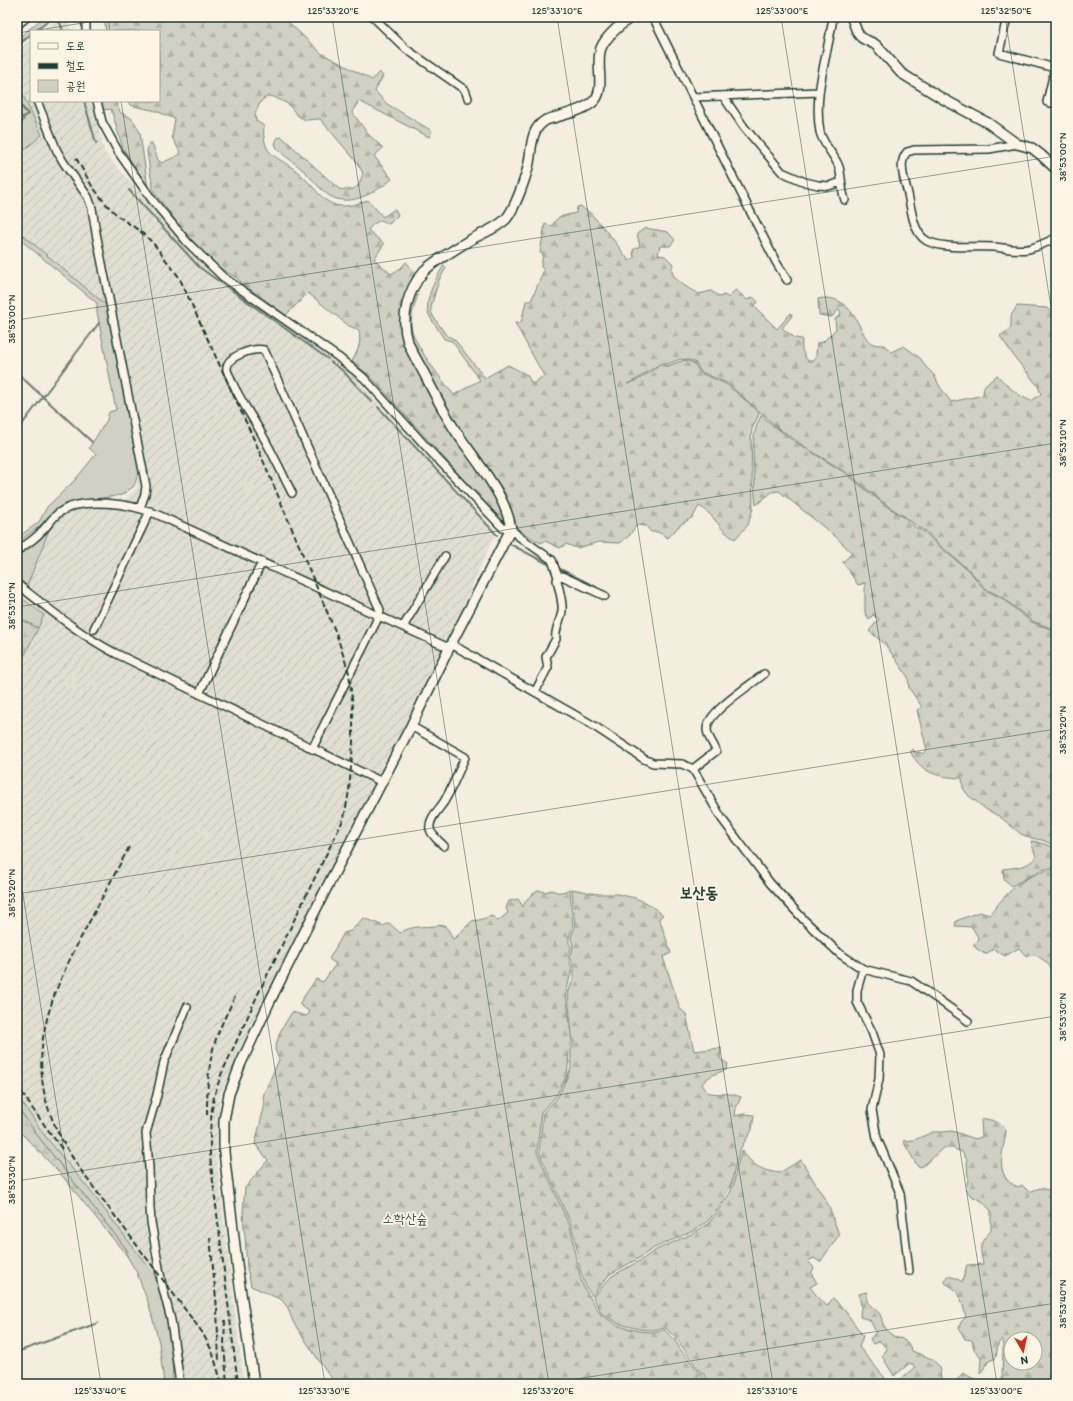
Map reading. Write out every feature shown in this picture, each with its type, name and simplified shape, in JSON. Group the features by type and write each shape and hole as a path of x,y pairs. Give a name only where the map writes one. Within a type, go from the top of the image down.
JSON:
{"highway":[{"path":"17,22 23,17"}],"street":[{"path":"86,17 86,30"},
{"path":"373,17 406,50 465,90 468,98"},
{"path":"535,692 548,667 546,657 556,639 555,635 562,610 556,580 556,571 552,560 518,536 512,529 502,500 445,414 408,343 405,325 407,302 425,270 456,249 490,230 505,219 515,202 525,174 535,130 546,120 587,106 598,97 600,92 598,72 599,54 602,47 614,31 631,17"},
{"path":"653,17 750,212 787,280"},
{"path":"833,17 819,92 820,133 837,162 845,200"},
{"path":"851,17 860,36 873,42 901,73 943,100 988,122 1017,144 1032,148 1056,169"},
{"path":"1007,17 999,53 1055,68 1047,102 1056,104"},
{"path":"694,97 819,92"},
{"path":"723,96 744,128 782,172 805,182 829,186 841,182"},
{"path":"37,102 57,151 88,197 92,208 146,486 140,508"},
{"path":"97,102 102,122 119,154 153,201 199,256 223,277 351,367 376,390 430,452 500,525 503,528 512,529"},
{"path":"1017,144 989,149 914,150 906,152 902,159 903,170 915,228 924,240 931,243 961,248 996,247 1018,250 1034,248 1056,238"},
{"path":"292,494 264,438 235,388 227,371 230,362 234,358 249,350 264,350 380,610 379,616 312,749"},
{"path":"17,551 40,533 61,511 70,507 100,504 126,505 140,508 150,511 403,627 450,646 591,724 622,745 653,763 682,764 693,769 722,819 770,883 804,920 840,954 862,969 911,981 968,1021"},
{"path":"94,629 150,511"},
{"path":"254,1384 245,1330 228,1193 223,1131 226,1106 234,1080 269,1003 411,726 450,646 512,529"},
{"path":"403,627 445,556"},
{"path":"199,694 262,562"},
{"path":"556,571 562,576 604,596"},
{"path":"17,584 95,643 382,782"},
{"path":"693,769 716,751 708,733 708,723 711,717 723,705 764,674"},
{"path":"411,726 465,757 445,801 436,812 431,824 431,832 444,846"},
{"path":"862,969 857,990 857,1002 872,1032 880,1055 879,1079 872,1110 877,1138 900,1193 909,1271"},
{"path":"180,1384 171,1320 163,1290 151,1222 146,1133 157,1095 164,1062 187,1007"}],"shaded area":[{"path":"59,17 67,17 71,30 43,30"},
{"path":"30,41 30,102 91,102 105,153 217,280 349,371 495,533 442,655 220,1094 216,1156 244,1384 175,1384 171,1333 155,1276 88,1188 45,1136 17,1095 17,670 44,615 24,595 55,515 70,506 125,499 137,488 139,472 106,305 17,230 17,156 42,135 17,83 17,51"}],"green space":[{"path":"44,17 51,17 35,30 30,30 30,34 17,45 17,39"},
{"path":"104,17 283,17 321,53 372,80 379,72 383,76 375,91 387,104 432,131 429,137 359,101 352,112 368,134 383,148 374,156 392,179 371,193 362,197 346,200 338,199 327,194 300,167 286,157 275,144 277,138 282,137 339,189 349,190 356,188 363,173 356,161 320,119 306,120 298,116 288,104 269,96 263,99 255,114 256,121 264,126 264,140 269,151 299,173 320,196 327,201 335,205 347,206 368,200 383,217 395,209 398,215 389,224 381,220 373,224 368,230 384,244 374,259 391,274 401,268 406,262 415,273 405,295 401,319 444,419 500,506 506,519 506,524 463,479 373,379 352,361 359,346 359,330 349,326 308,293 286,315 235,277 218,267 178,224 154,192 147,151 149,143 152,143 158,160 162,163 181,154 172,137 175,119 156,111 130,105 128,102 160,102 160,30 106,30"},
{"path":"17,83 42,135 17,156 17,139 19,129 28,114 17,100"},
{"path":"17,102 27,114 22,117 17,117"},
{"path":"101,102 116,102 117,107 121,113 131,118 135,123 140,133 148,188 123,149 111,109 102,110"},
{"path":"581,206 592,214 629,261 634,258 633,250 640,246 637,234 645,228 668,232 675,240 670,246 660,246 658,255 665,256 673,264 673,274 678,281 687,287 699,294 711,291 720,297 724,295 729,298 736,290 747,300 753,297 758,302 754,306 777,329 791,313 792,316 782,328 795,338 802,339 802,350 808,361 813,361 816,356 817,343 823,342 836,329 835,319 841,315 839,309 832,317 819,315 818,299 825,298 838,301 852,313 871,343 876,345 884,345 891,352 904,346 921,359 925,366 934,375 940,387 951,402 983,395 984,387 997,375 1013,390 1031,401 1041,394 1038,386 1000,336 1011,328 1011,316 1017,306 1047,308 1056,318 1056,630 1032,621 1002,597 986,589 970,571 935,541 926,531 889,507 846,472 811,451 778,428 727,383 701,372 695,362 689,360 681,359 667,364 661,363 627,384 638,380 662,364 667,366 685,360 694,363 700,373 726,384 757,410 759,414 752,429 751,439 753,508 748,525 735,539 725,532 709,513 699,506 693,517 680,525 668,538 658,532 651,532 646,526 637,525 630,535 620,543 599,542 577,548 566,544 560,548 545,541 541,543 517,528 506,495 453,419 410,338 408,329 410,309 414,296 418,295 412,317 411,325 413,333 428,361 454,395 480,380 452,341 444,339 429,315 429,296 444,265 446,268 439,280 431,307 431,312 446,335 454,339 485,378 508,365 527,375 532,384 544,376 515,323 521,323 526,301 531,301 544,270 541,267 543,254 540,253 545,224 551,226 559,217 576,213 577,207"},
{"path":"17,230 106,305 139,472 134,486 122,495 70,503 61,506 36,529 17,543 17,538 39,522 47,507 75,480 96,454 89,448 107,420 109,412 116,410 97,312 97,303 17,237"},
{"path":"761,416 791,439 845,473 889,508 904,517 916,528 925,532 934,542 970,572 985,590 1002,598 1031,622 1056,631 1056,846 1021,834 999,816 987,810 965,791 963,788 962,778 945,777 932,773 920,765 915,759 910,751 913,749 915,753 920,752 922,754 927,750 917,710 922,707 909,688 908,677 885,644 869,631 879,619 873,615 869,619 865,613 865,583 858,585 843,562 852,553 836,537 779,491 772,492 756,505 753,443"},
{"path":"55,515 27,586 17,577 17,554"},
{"path":"17,594 44,615 38,628 17,617"},
{"path":"17,617 38,628 17,670"},
{"path":"1031,841 1056,848 1056,867 1041,870 1012,886 1004,879 1003,869 1025,865 1033,861 1036,857"},
{"path":"1056,869 1056,973 1045,961 1036,955 1026,956 1019,948 1005,956 994,949 985,954 973,945 979,939 972,927 955,926 956,921 979,912 990,915 1010,891 1018,884 1036,874"},
{"name":"소학산숲","path":"570,889 573,927 569,937 571,947 569,959 572,968 566,994 572,1042 569,1050 567,1075 556,1096 541,1112 537,1152 570,1227 576,1261 584,1288 601,1315 619,1326 638,1331 650,1332 665,1330 674,1339 680,1349 709,1384 338,1384 328,1374 293,1322 288,1308 282,1300 251,1286 247,1268 243,1212 245,1188 268,1160 255,1144 265,1104 263,1098 264,1093 279,1060 275,1049 280,1032 292,1012 306,1016 310,1012 299,1004 316,979 323,982 336,964 329,959 344,933 351,931 363,918 383,926 389,923 400,933 415,927 444,925 454,939 472,921 492,916 498,921 508,913 506,908 509,901 518,899 523,907 526,900 538,890 545,892 552,890 563,892"},
{"path":"572,889 597,894 617,894 635,898 647,903 663,915 659,918 671,953 663,957 680,1009 686,1014 694,1051 721,1048 720,1059 728,1064 726,1070 712,1075 702,1084 707,1092 716,1094 731,1094 741,1097 736,1108 735,1116 744,1114 754,1115 752,1130 740,1149 732,1183 723,1200 709,1220 693,1231 654,1248 610,1274 592,1296 586,1287 580,1270 575,1238 570,1222 539,1152 543,1113 558,1097 571,1068 571,1051 574,1042 568,994 574,976 574,968 571,958 573,947 571,937 575,927"},
{"path":"17,1095 45,1136 88,1188 155,1276 171,1333 173,1384 164,1384 159,1342 148,1302 137,1273 127,1256 127,1250 37,1135 17,1106"},
{"path":"17,1106 37,1135 127,1250 127,1256 60,1173 22,1134 17,1131"},
{"path":"986,1119 1000,1124 1006,1131 1002,1155 1002,1170 1010,1182 1018,1187 1022,1185 1029,1192 1040,1188 1053,1191 1056,1184 1056,1384 1005,1384 1002,1380 1002,1339 998,1344 996,1358 989,1361 980,1374 981,1357 974,1349 972,1340 965,1339 959,1328 961,1322 966,1317 962,1301 958,1293 951,1286 945,1283 947,1276 956,1278 962,1282 967,1265 983,1264 981,1246 984,1239 991,1231 991,1211 982,1201 971,1196 966,1190 968,1180 967,1160 962,1152 952,1148 943,1148 923,1166 918,1167 903,1141 914,1140 933,1132 952,1131 975,1139 982,1137 981,1120"},
{"path":"742,1150 754,1164 762,1169 779,1173 801,1160 829,1206 839,1235 820,1262 814,1258 808,1261 814,1268 811,1273 817,1283 810,1287 827,1306 833,1298 846,1312 863,1336 859,1347 890,1384 712,1384 696,1366 676,1338 666,1328 650,1330 639,1329 620,1324 602,1314 593,1297 612,1276 656,1250 694,1233 710,1222 730,1193"},
{"path":"867,1292 867,1302 880,1314 883,1324 888,1332 908,1343 912,1351 932,1359 939,1366 941,1379 945,1384 895,1384 915,1367 910,1363 894,1376 882,1356 887,1349 880,1341 873,1344 870,1339 876,1332 870,1320 860,1317 861,1306 859,1294"},
{"path":"963,1373 983,1384 953,1384"}],"water":[{"path":"21,116 24,119 17,133 17,117"}],"waterway":[{"path":"37,30 53,17"},
{"path":"58,17 63,30"},
{"path":"17,46 30,36"},
{"path":"17,101 28,114 22,118"},
{"path":"84,102 96,143"},
{"path":"129,190 199,267 328,359"},
{"path":"17,431 99,323"},
{"path":"331,362 342,370 372,402"},
{"path":"17,373 92,442"},
{"path":"378,407 497,535"},
{"path":"508,543 552,566"},
{"path":"556,567 596,587"},
{"path":"17,1352 98,1323"}],"railway":[{"path":"76,158 92,186 105,203 119,217 140,231 153,243 179,277 257,446 336,633 349,673 353,707 353,743 349,791 344,818 259,992 221,1075 212,1109 210,1157 238,1384"},
{"path":"129,847 72,954 48,1014 41,1056 44,1091 51,1117 63,1142 85,1176 202,1332 212,1351 222,1384"},
{"path":"207,1115 210,1065 214,1046 219,1031 236,994"},
{"path":"17,1085 62,1149"},
{"path":"210,1237 217,1309 219,1362"},
{"path":"225,1320 224,1344 227,1384"}],"district":[{"name":"보산동","path":"699,892"}]}
